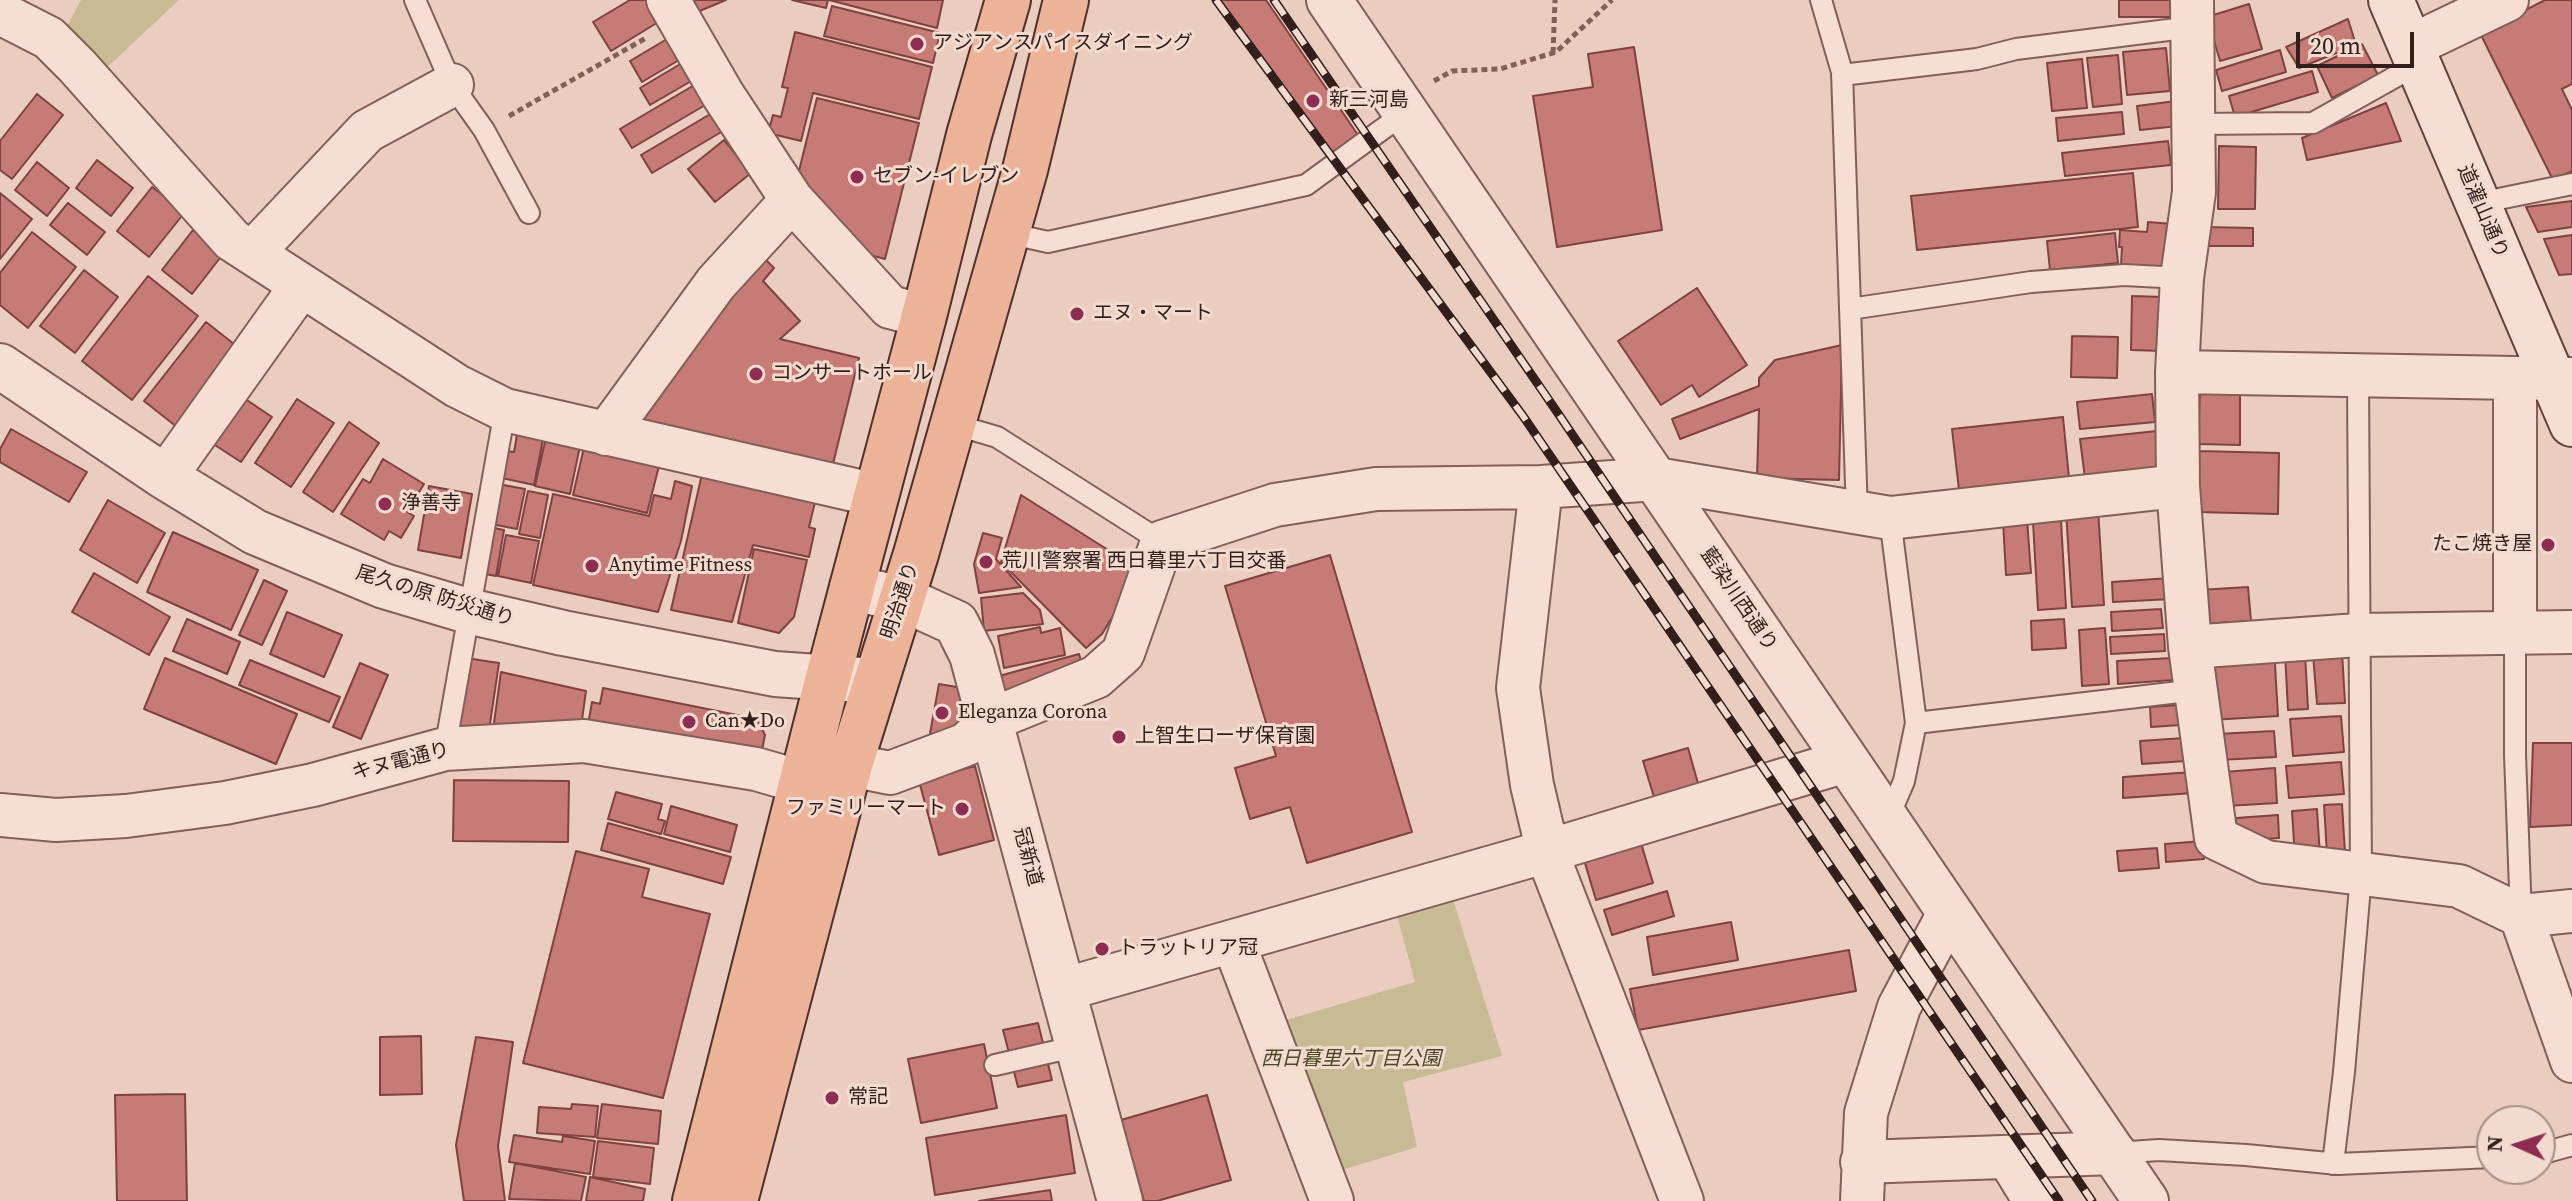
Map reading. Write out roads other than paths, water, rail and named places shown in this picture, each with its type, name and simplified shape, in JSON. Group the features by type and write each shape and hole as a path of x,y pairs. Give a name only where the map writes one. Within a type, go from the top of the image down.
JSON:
{"main road":[{"path":"969,135 993,0"},
{"path":"695,1201 969,135 1008,0"},
{"name":"明治通り","path":"735,1201 850,765 903,599 1025,170 1066,0"},
{"path":"1025,170 1058,99 1097,0"}],"street":[{"name":"藍染川西通り","path":"1329,0 2146,1201"},
{"name":"道灌山通り","path":"2391,0 2479,203 2547,380 2572,424"},
{"path":"2414,55 2507,0"},
{"path":"674,9 723,95 792,200 890,307 924,316"},
{"path":"7,13 49,38 77,66 232,240 457,386 505,410 876,495"},
{"path":"2192,14 2194,192 2182,278 2177,372 2178,486 2190,647 2216,838 2266,862 2459,886 2521,916 2572,911"},
{"path":"252,253 367,131 452,85"},
{"path":"606,434 716,283 792,200"},
{"path":"165,477 301,286"},
{"name":"尾久の原 防災通り","path":"0,366 165,477 255,532 384,586 468,611 563,633 742,668 775,674 875,681"},
{"path":"2177,372 2547,380 2515,633"},
{"path":"850,765 890,773 967,744 990,720 1096,677 1123,653 1162,542 1275,505 1376,489 1541,487 1656,479 1874,515 2178,486"},
{"path":"1541,487 1518,688 1532,785 1548,851 1682,1201"},
{"name":"冠新道","path":"852,588 903,599 956,623 972,655 1120,1201"},
{"path":"2190,647 2358,635 2572,632"},
{"name":"キヌ電通り","path":"0,815 56,820 126,816 225,803 313,785 445,749 584,741 756,769 801,782"},
{"path":"1062,990 1548,851 1846,761"},
{"path":"1949,913 1899,1007 1866,1113 1862,1182 2008,1157 2115,1153"},
{"path":"2521,916 2572,1061"},
{"path":"1233,941 1332,1201"},
{"path":"2008,1157 2035,1201"}],"lane":[{"path":"415,0 452,85 484,130 529,213"},
{"path":"1821,0 1842,75 1850,309 1874,515 1916,723 1904,781 1887,821"},
{"path":"1842,75 1977,59 2192,14"},
{"path":"2193,124 2313,123 2414,55"},
{"path":"1007,233 1048,242 1306,185 1406,112"},
{"path":"2479,203 2572,184"},
{"path":"1850,309 2031,282 2124,275 2182,278"},
{"path":"2333,1164 2361,875 2358,377"},
{"path":"445,749 505,410"},
{"path":"953,424 997,437 1162,542"},
{"path":"2515,633 2515,755 2521,916"},
{"path":"1916,723 2196,690"},
{"path":"995,1065 1078,1046"},
{"path":"2115,1153 2159,1150 2333,1164 2476,1158"}],"railway":[{"path":"1216,0 1523,416 2059,1201"},
{"path":"1274,0 2092,1201"}],"place":[{"name":"アジアンスパイスダイニング","path":"917,44"},
{"name":"新三河島","path":"1313,101"},
{"name":"セブン-イレブン","path":"857,177"},
{"name":"エヌ・マート","path":"1077,314"},
{"name":"コンサートホール","path":"756,374"},
{"name":"浄善寺","path":"385,504"},
{"name":"たこ焼き屋","path":"2548,545"},
{"name":"荒川警察署 西日暮里六丁目交番","path":"986,562"},
{"name":"Anytime Fitness","path":"592,566"},
{"name":"Eleganza Corona","path":"942,713"},
{"name":"Can★Do","path":"689,722"},
{"name":"上智生ローザ保育園","path":"1119,737"},
{"name":"ファミリーマート","path":"962,809"},
{"name":"トラットリア冠","path":"1102,949"},
{"name":"常記","path":"832,1098"}],"park label":[{"name":"西日暮里六丁目公園","path":"1351,1060"}]}
